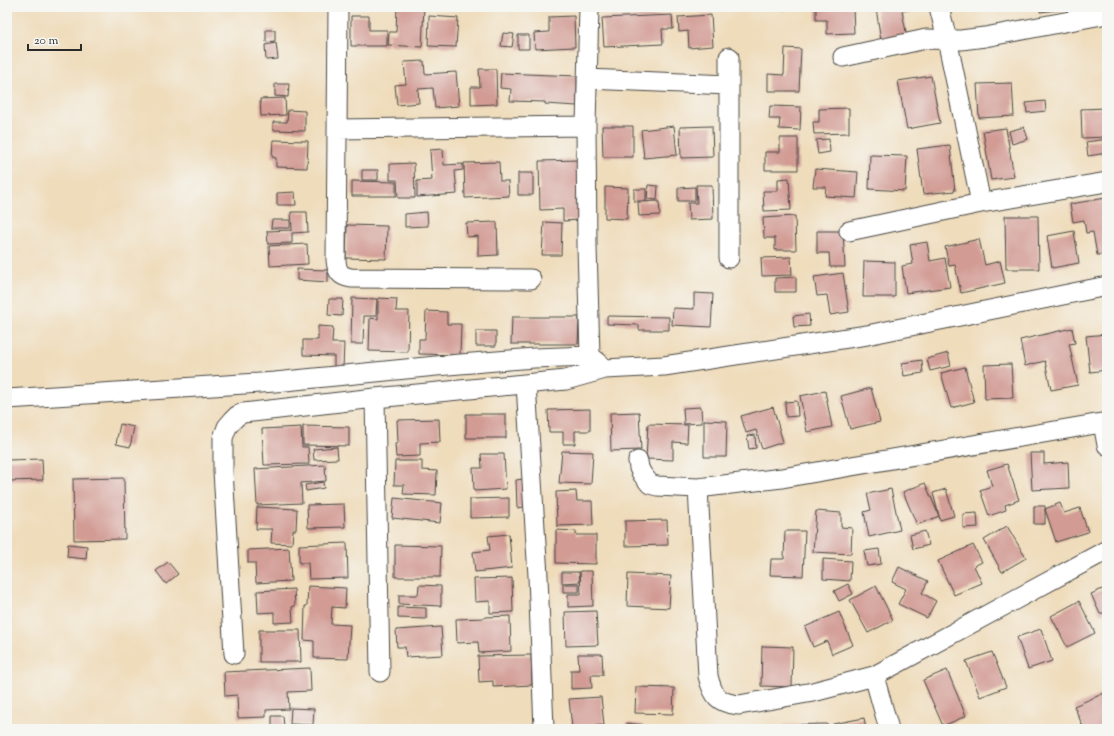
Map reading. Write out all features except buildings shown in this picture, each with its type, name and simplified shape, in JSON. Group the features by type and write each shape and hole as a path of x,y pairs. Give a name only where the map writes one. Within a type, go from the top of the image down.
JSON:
{"street":[{"path":"338,7 337,268 344,276 351,278 532,279"},
{"path":"589,7 586,126 590,356"},
{"path":"939,7 981,203"},
{"path":"843,56 926,39 961,40 985,37 1107,14"},
{"path":"729,57 729,258"},
{"path":"587,79 729,85"},
{"path":"337,129 586,126"},
{"path":"849,231 981,203 1107,182"},
{"path":"234,654 223,471 223,438 226,427 237,416 243,413 375,398 566,380 605,369 664,366 867,335 1107,286"},
{"path":"7,399 274,382 534,358 590,356 605,369"},
{"path":"526,384 538,576 544,729"},
{"path":"375,398 380,672"},
{"path":"638,461 642,474 650,484 657,486 698,488 782,478 1105,422 1107,445"},
{"path":"698,488 708,676 717,698 722,702 729,704 739,705 813,692 874,676 1107,550"},
{"path":"874,676 888,729"}]}
